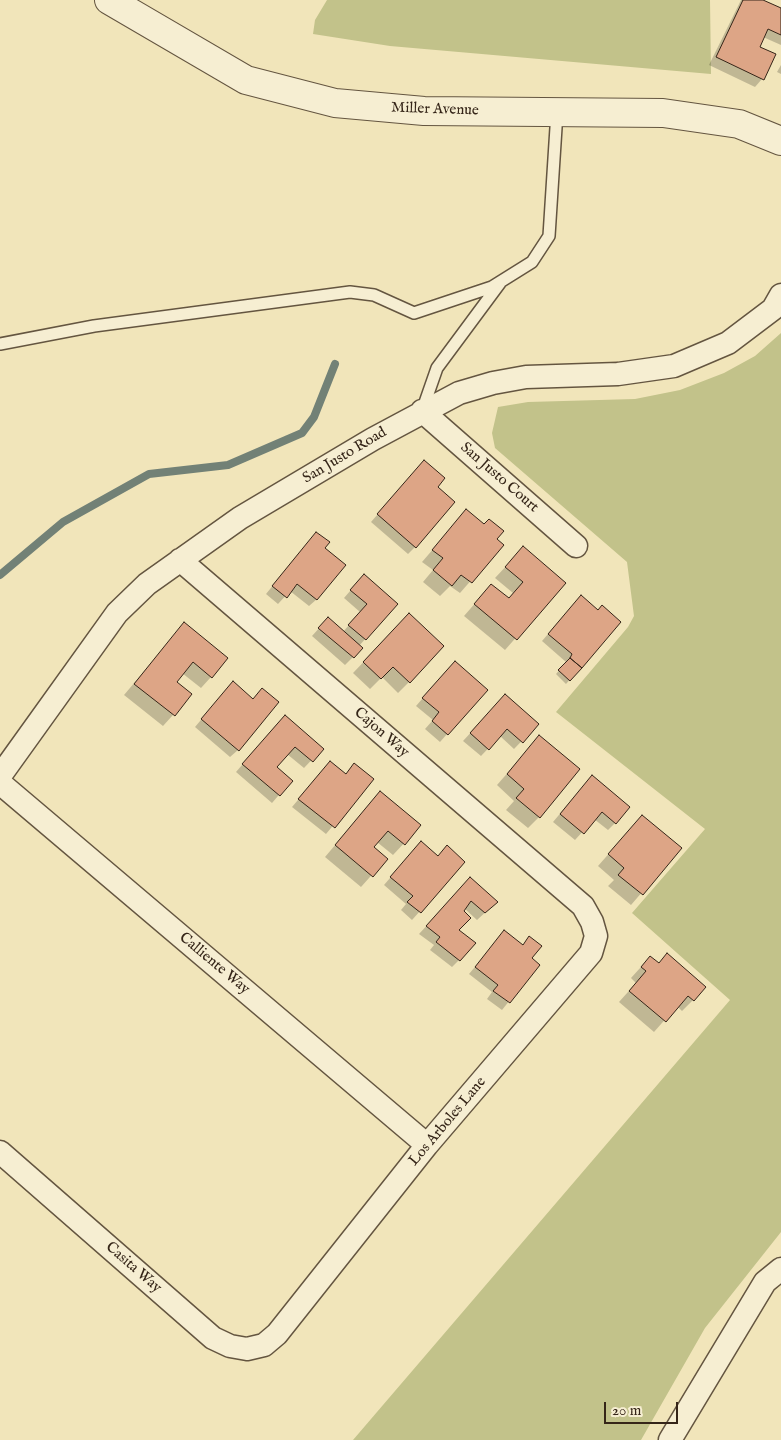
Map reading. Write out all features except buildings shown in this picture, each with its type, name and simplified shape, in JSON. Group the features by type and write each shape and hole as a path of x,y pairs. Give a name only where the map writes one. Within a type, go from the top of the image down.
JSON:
{"street":[{"name":"Miller Avenue","path":"124,4 246,80 334,103 424,112 663,113 739,124 781,141"},
{"name":"San Justo Road","path":"0,776 117,614 147,584 240,518 422,410 459,393 501,381 526,377 618,374 674,366 728,343 773,309 781,295"},
{"name":"San Justo Court","path":"422,410 576,546"},
{"name":"Cajon Way","path":"180,560 583,906"},
{"name":"Calliente Way","path":"0,783 427,1145"},
{"name":"Los Arboles Lane","path":"277,1334 427,1145 591,954 596,936 592,922 583,906"},
{"name":"Casita Way","path":"0,1152 213,1338 230,1346 247,1349 264,1345 277,1334"},
{"path":"670,1440 765,1282 781,1270"}],"lane":[{"path":"0,344 94,326 350,292 374,295 414,313 483,290 532,262 548,236 557,112"},
{"path":"422,410 437,368 500,282"}],"green space":[{"path":"327,0 710,0 711,74 390,46 313,34 315,20"},
{"path":"781,333 781,1232 705,1328 641,1440 353,1440 730,1000 632,913 705,829 556,712 628,627 634,616 627,562 495,448 492,433 498,407 528,402 635,399 680,390 724,373 755,356"}],"waterway":[{"path":"0,575 63,522 149,474 228,465 302,433 314,417 335,364"}]}
